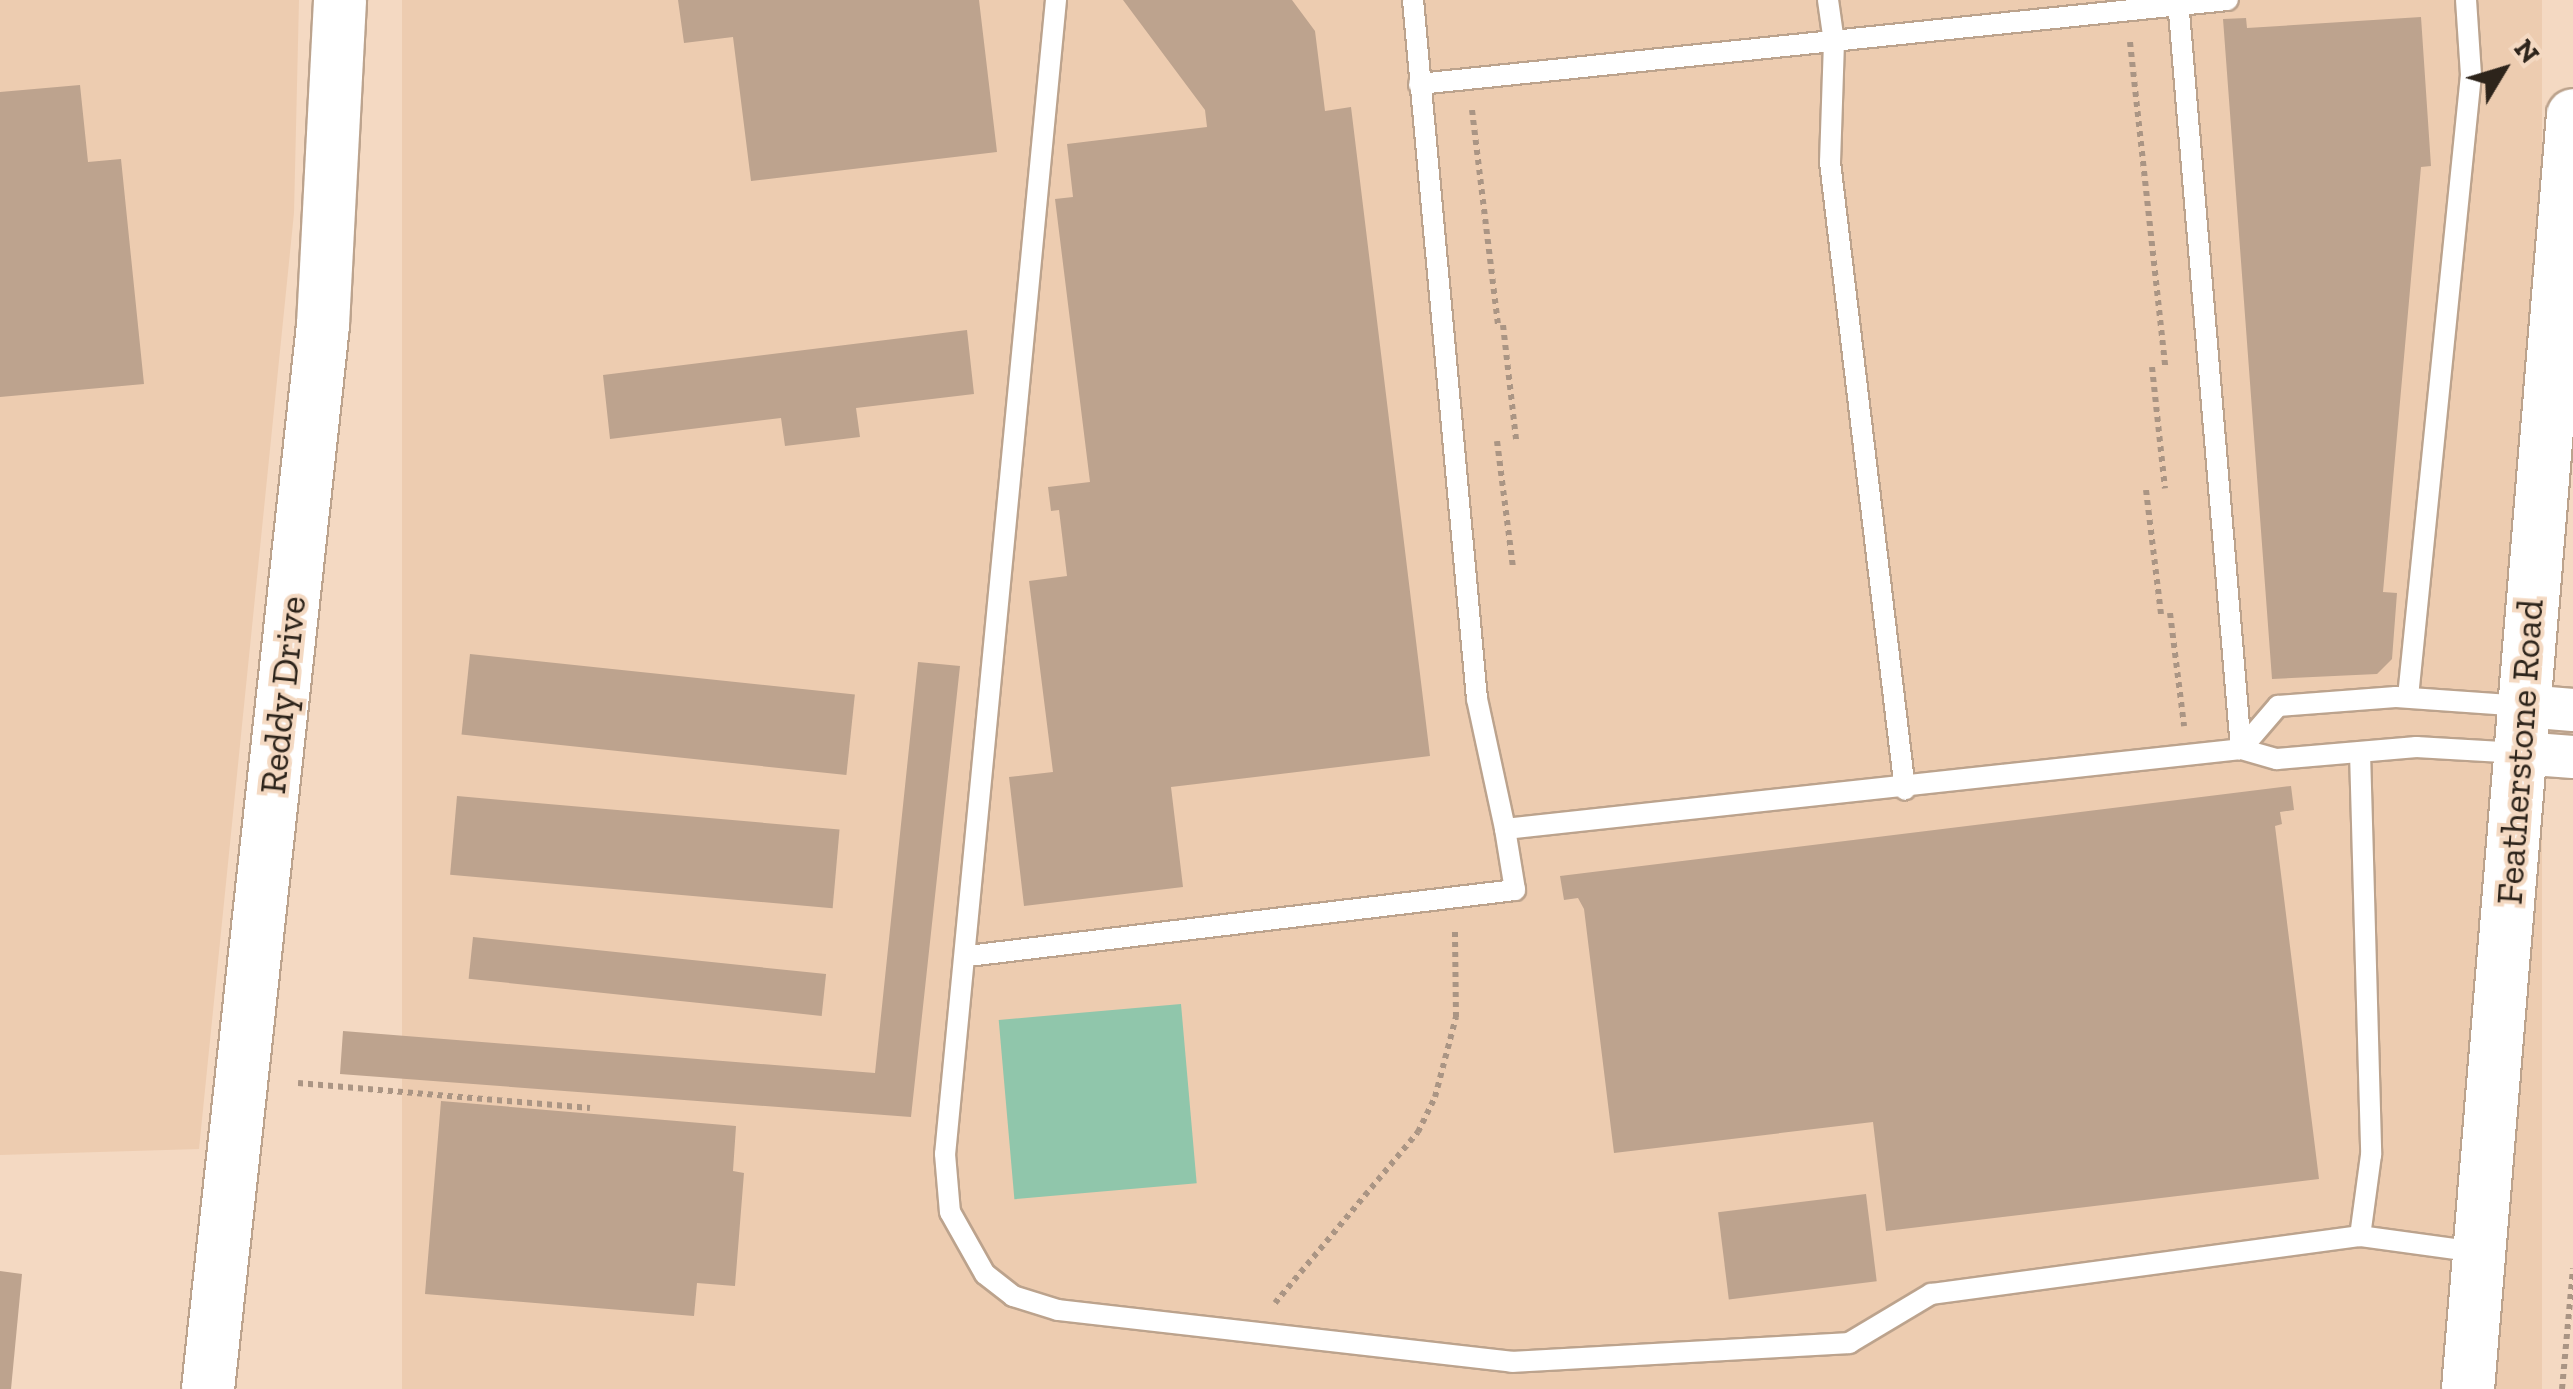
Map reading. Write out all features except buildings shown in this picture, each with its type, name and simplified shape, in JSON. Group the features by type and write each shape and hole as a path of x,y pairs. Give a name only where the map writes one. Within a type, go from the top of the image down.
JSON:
{"street":[{"name":"Reddy Drive","path":"208,1389 323,324 340,0"},
{"name":"Featherstone Road","path":"2468,1389 2479,1252 2539,723 2573,115"},
{"path":"2539,723 2573,757"}],"lane":[{"path":"1056,0 968,956 945,1154 950,1212 971,1256 998,1286 1035,1305 1512,1362 1849,1342 1931,1294 2360,1236 2479,1252"},
{"path":"968,956 1515,890 1478,699 1412,0"},
{"path":"1828,0 1834,42 1830,162 1905,790"},
{"path":"1419,84 2127,11 2178,2 2228,0"},
{"path":"2408,697 2471,75 2466,0"},
{"path":"2178,2 2242,748"},
{"path":"2242,748 2278,706 2408,697 2539,723"},
{"path":"1504,829 1905,790 2242,748 2277,759 2416,747 2539,723"},
{"path":"2360,752 2371,1154 2360,1236"}],"path":[{"path":"2127,11 2165,366"},
{"path":"1468,78 1516,439"},
{"path":"2152,366 2165,488"},
{"path":"1496,442 1512,568"},
{"path":"2146,490 2188,755"},
{"path":"1251,1330 1397,1161 1435,1097 1456,1017 1458,958 1450,898"},
{"path":"298,1083 590,1108"},
{"path":"2562,1389 2573,1269"}],"shaded area":[{"path":"0,0 299,0 294,213 199,1149 0,1155"},
{"path":"402,0 2542,0 2542,1389 402,1389"}],"green space":[{"path":"1181,1004 1197,1183 1014,1199 999,1020"}]}
